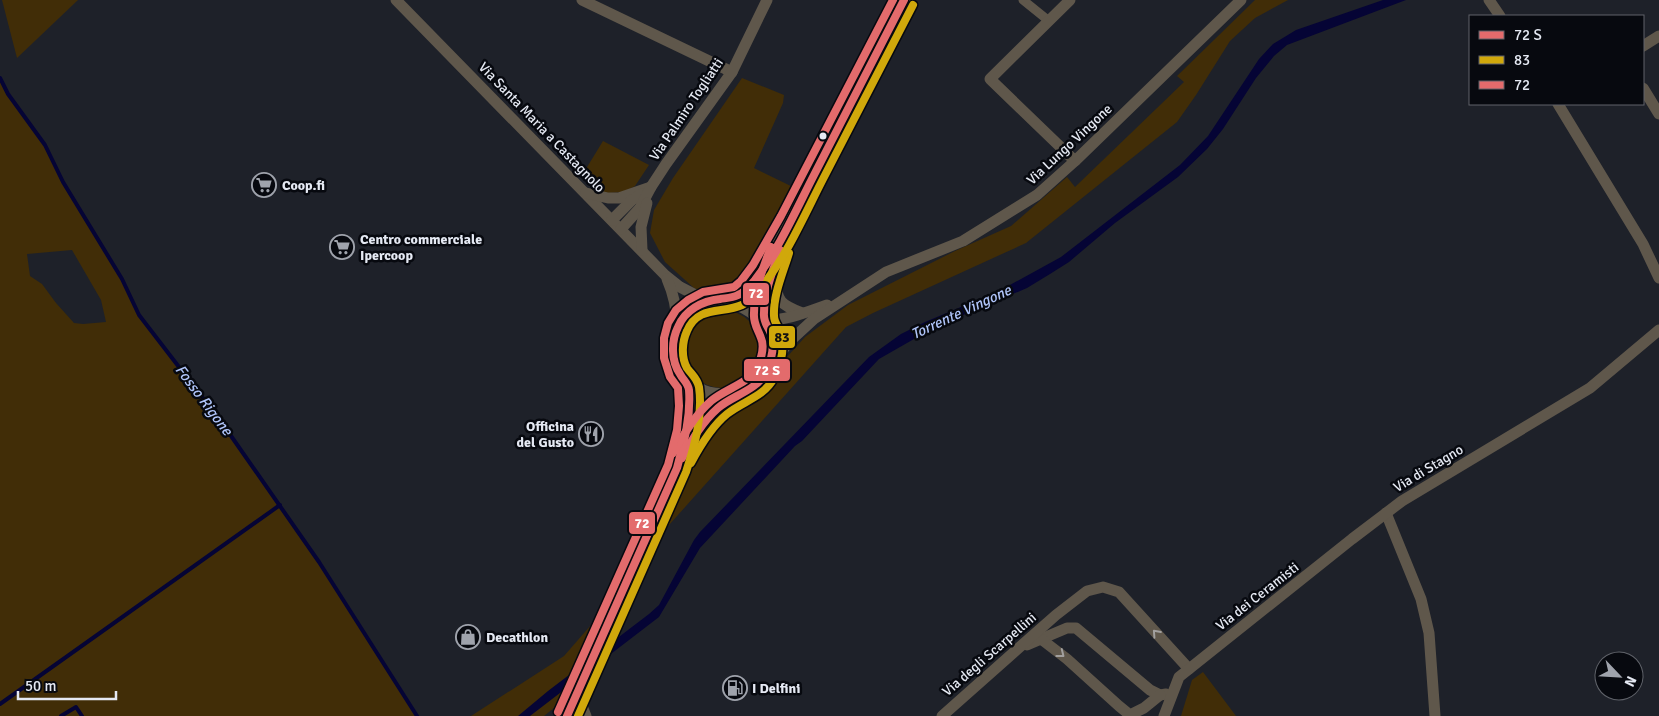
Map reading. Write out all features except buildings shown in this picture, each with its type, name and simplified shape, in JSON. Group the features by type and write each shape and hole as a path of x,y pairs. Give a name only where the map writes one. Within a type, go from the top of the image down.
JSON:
{"main road":[{"path":"732,398 716,398 701,394 688,385 679,373 674,359 673,343 677,328 684,316 694,307 707,301 730,298 740,294 757,276 771,256 904,0"},
{"path":"764,320 766,295 790,221"},
{"path":"567,716 677,468 696,433 708,417 732,398 748,392 761,381 769,366 772,351 771,335 764,320 746,304 730,298"},
{"path":"677,468 689,427 690,404 688,385"}],"street":[{"name":"Via Santa Maria a Castagnolo","path":"396,0 666,275 680,287 707,301"},
{"path":"582,0 732,72"},
{"name":"Via Palmiro Togliatti","path":"621,229 640,208 692,127 732,72 767,0"},
{"path":"1023,0 1049,21"},
{"path":"1070,0 990,79 1075,161"},
{"name":"Via Lungo Vingone","path":"769,366 789,342 814,319 838,302 886,272 963,241 1037,196 1241,0"},
{"path":"1489,1 1499,15"},
{"path":"1644,45 1659,36"},
{"path":"1644,90 1659,114"},
{"path":"1559,105 1643,244 1659,278"},
{"path":"586,193 608,198 619,198 652,187"},
{"path":"612,220 632,200 652,187"},
{"path":"642,250 642,219 652,187"},
{"path":"774,268 777,294 781,302 789,308 802,313"},
{"name":"Via Santa Maria a Castagnolo","path":"666,275 674,295 677,310 677,328"},
{"name":"Via Lungo Vingone","path":"764,320 774,321 838,302"},
{"name":"Via di Stagno","path":"1386,513 1402,501 1590,388 1659,330"},
{"path":"1386,513 1421,598 1429,633 1435,716"},
{"name":"Via dei Ceramisti","path":"1164,716 1178,677 1386,513"},
{"name":"Via degli Scarpellini","path":"942,716 1056,615 1088,590 1102,587 1119,592 1189,669"},
{"path":"1019,649 1066,628 1076,628 1150,690 1160,695"},
{"path":"1041,640 1067,659 1130,715 1144,708 1160,695 1173,692"},
{"path":"580,687 586,716"}],"shaded area":[{"path":"2,0 78,0 17,58"},
{"path":"1255,0 1288,0 1255,18 1230,41 1177,122 1026,243 846,327 661,534 711,427 777,368 805,337 848,305 955,251 1011,226 1067,177 1075,187 1184,82 1177,76"},
{"path":"0,78 8,94 45,145 63,182 122,279 139,315 222,423 319,562 417,716 0,716","holes":["72,250 101,300 106,322 74,323 42,284 30,276 27,254"]},
{"path":"742,78 784,95 783,103 754,168 797,189 757,266 732,290 704,292 694,288 665,262 650,233 654,210 673,178"},
{"path":"603,141 649,165 635,186 624,192 608,193 594,189 581,177"},
{"path":"722,310 737,313 754,327 758,334 761,349 758,364 744,381 737,385 722,388 707,385 690,371 686,364 683,349 686,334 700,317 707,313"},
{"path":"625,586 579,688 544,716 471,716 564,656"},
{"path":"1203,672 1236,716 1181,716 1192,680"}],"water":[{"name":"Torrente Vingone","path":"1383,0 1406,0 1287,45 1274,56 1256,78 1223,129 1207,149 1178,177 1115,223 1069,262 1027,288 935,327 879,359 700,548 659,617 530,716 518,716 659,605 700,532 869,357 901,334 999,291 1061,257 1180,165 1208,136 1259,59 1273,44 1296,30"}],"waterway":[{"name":"Fosso Rigone","path":"0,78 8,94 45,145 63,182 122,279 139,315 222,423 319,562 417,716"},
{"path":"0,704 280,505"},
{"path":"61,716 76,707 82,716"}],"transit line":[{"name":"72","path":"558,712 668,465 677,430 679,406 678,388 670,377 664,358 664,338 668,323 676,310 688,300 703,292 734,287 753,265 781,216 893,0"},
{"path":"567,716 677,468 689,410 687,383 677,369 673,351 678,327 685,316 695,307 713,300 734,297 743,292 764,268 787,229 904,0"},
{"name":"83","path":"578,716 686,472 692,451 699,419 700,398 698,384 687,368 683,354 683,345 687,331 697,317 711,312 734,308 748,301 773,272 796,233 913,5"},
{"name":"72","path":"673,453 690,425 705,406 748,378 757,368 763,345 754,320 754,304 771,247"},
{"path":"682,458 712,413 756,384 766,372 771,358 773,343 764,319 764,305 769,281 780,250"},
{"name":"83","path":"691,463 706,437 721,419 733,409 765,390 774,378 779,367 783,344 781,333 774,318 774,308 789,253"}],"place":[{"name":"Coop.fi","path":"264,185"},
{"name":"Centro commerciale Ipercoop","path":"342,247"},
{"name":"Officina del Gusto","path":"591,434"},
{"name":"Decathlon","path":"468,637"},
{"name":"I Delfini","path":"735,688"}]}
